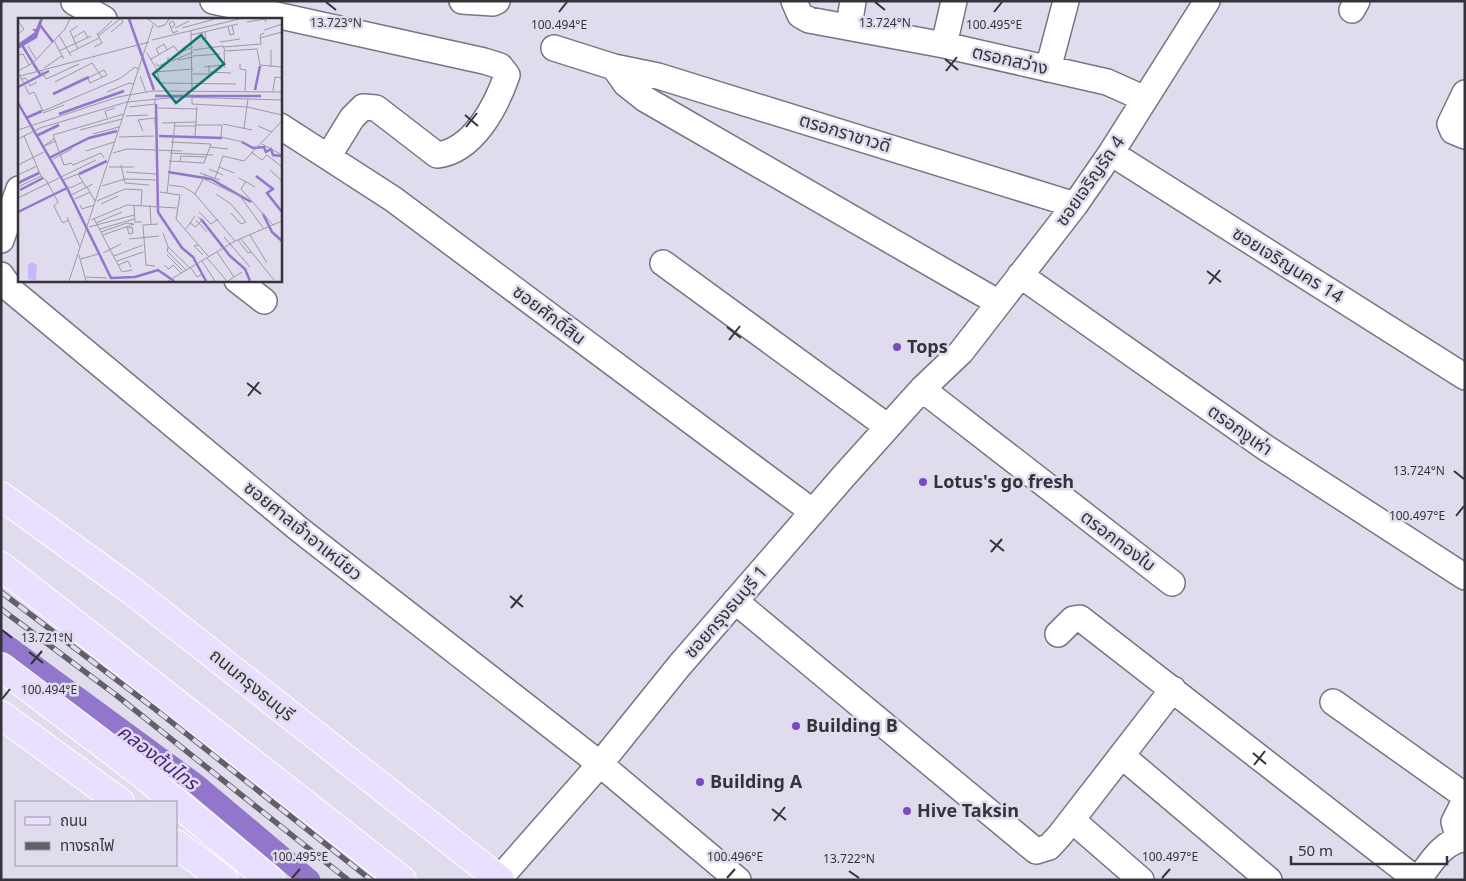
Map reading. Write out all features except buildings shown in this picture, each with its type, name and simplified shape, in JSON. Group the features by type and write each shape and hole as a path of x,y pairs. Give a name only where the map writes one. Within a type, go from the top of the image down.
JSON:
{"main road":[{"name":"ถนนกรุงธนบุรี","path":"1,496 138,595 499,879"},
{"path":"1,566 402,880"},
{"path":"1,667 141,773 175,801"},
{"path":"1,715 119,801"},
{"path":"338,754 479,880"},
{"path":"178,804 270,880"},
{"path":"178,846 224,880"},
{"path":"178,847 215,880"}],"street":[{"path":"213,1 500,66 507,75 502,90 482,124 468,140 451,153 437,155 376,108 363,108 352,118 328,156"},
{"path":"462,1 493,4 497,1"},
{"name":"ตรอกสว่าง","path":"794,1 800,15 809,20 944,45 1107,82 1145,99"},
{"path":"849,26 853,1"},
{"path":"944,45 954,1"},
{"path":"1048,69 1066,1"},
{"name":"ซอยเจริญรัถ 4","path":"961,352 1074,205 1111,153 1207,1"},
{"path":"72,7 101,18"},
{"name":"ตรอกราชาวดี","path":"554,48 614,67 658,76 1074,205"},
{"path":"614,67 626,84 645,99 1000,303"},
{"path":"1465,93 1450,124 1453,131 1465,136"},
{"name":"ซอยศักดิ์สิน","path":"281,127 393,199 813,512"},
{"name":"ซอยเจริญนคร 14","path":"1111,153 1465,377"},
{"path":"1,240 18,192"},
{"path":"663,263 888,427"},
{"name":"ตรอกงูเห่า","path":"1020,275 1266,448 1465,577"},
{"path":"239,281 264,301"},
{"name":"ซอยศาลเจ้าอาเหนียว","path":"6,283 300,530 600,764 738,880"},
{"name":"ซอยกรุงธนบุรี 1","path":"499,879 600,764 679,666 813,512 922,389 961,352"},
{"name":"ตรอกทองใบ","path":"922,389 1172,582"},
{"path":"735,601 1025,844 1036,851 1049,847 1072,820 1173,688"},
{"path":"1058,634 1072,619 1080,618 1173,688 1417,880 1436,856 1453,841 1462,839 1454,822 1465,799 1461,793 1333,702"},
{"path":"1122,756 1270,880"},
{"path":"1072,820 1141,880"}],"waterway":[{"name":"คลองต้นไทร","path":"1,641 196,784 310,880"}],"railway":[{"path":"1,592 155,709 371,880"},
{"path":"1,609 116,695 348,880"}],"place":[{"name":"Tops","path":"897,347"},
{"name":"Lotus's go fresh","path":"923,482"},
{"name":"Building B","path":"796,726"},
{"name":"Building A","path":"700,782"},
{"name":"Hive Taksin","path":"907,811"}]}
